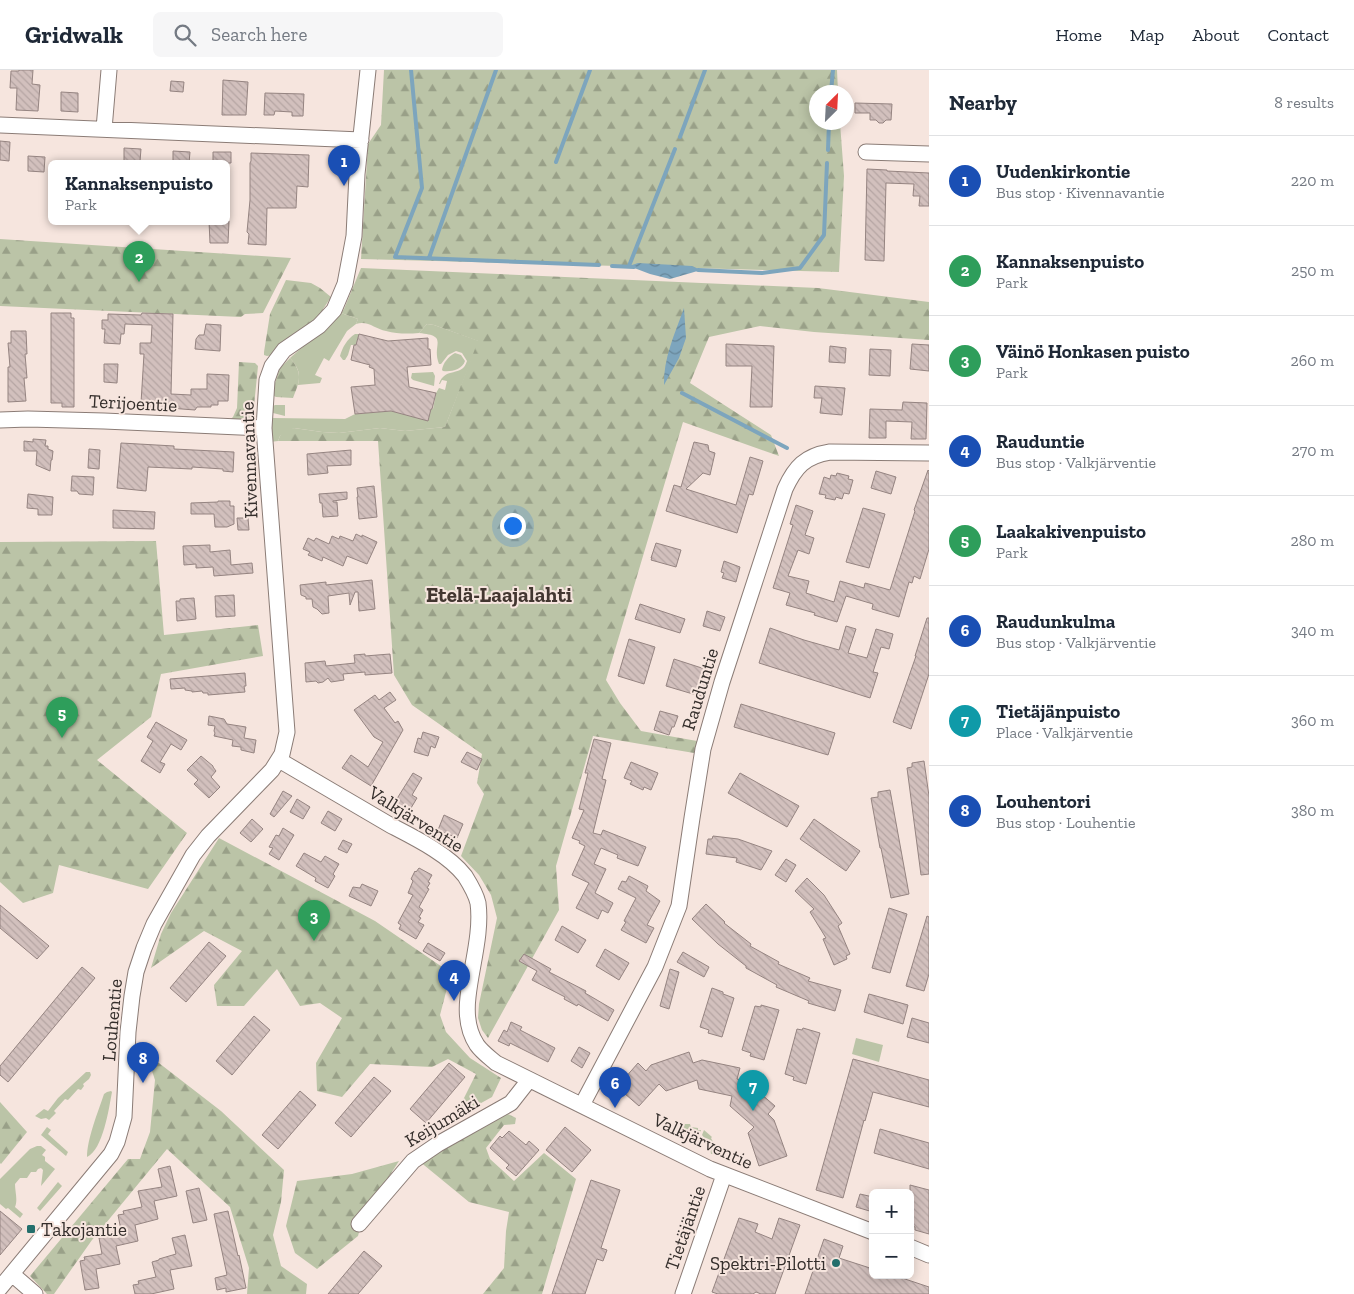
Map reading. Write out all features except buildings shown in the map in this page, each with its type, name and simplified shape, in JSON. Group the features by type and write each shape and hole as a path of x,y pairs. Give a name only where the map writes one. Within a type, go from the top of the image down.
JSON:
{"street":[{"path":"104,129 109,70"},
{"name":"Kivennavantie","path":"279,760 287,732 264,428 267,380 272,366 282,352 319,326 334,310 345,284 354,236 357,174 368,70"},
{"path":"0,125 361,140"},
{"path":"866,152 929,154"},
{"name":"Terijoentie","path":"0,420 87,420 264,428"},
{"name":"Rauduntie","path":"582,1105 655,967 679,906 703,749 790,477 805,461 820,453 929,453"},
{"name":"Valkjärventie","path":"279,760 430,848 465,876 478,902 478,930 470,980 468,1022 470,1033 476,1044 496,1063 724,1175 869,1230"},
{"name":"Louhentie","path":"0,1288 93,1177 118,1142 124,1118 128,1032 136,972 154,924 192,855 272,770 279,760"},
{"name":"Keijumäki","path":"359,1224 413,1160 511,1103 529,1080"},
{"name":"Tietäjäntie","path":"684,1294 724,1175"},
{"path":"914,1249 929,1255"},
{"path":"12,1274 35,1294"}],"green space":[{"path":"384,70 837,70 838,85 809,85 809,130 841,130 844,176 839,272 361,259 368,144 381,125"},
{"path":"0,239 291,258 263,313 245,314 241,317 0,306"},
{"path":"361,268 818,288 929,302 929,340 814,332 760,326 709,337 690,383 771,435 779,456 683,422 606,680 641,731 697,741 694,753 593,736 556,866 559,910 488,1038 482,1030 478,1018 479,1004 497,918 491,895 479,875 461,856 484,794 477,783 482,754 412,705 394,675 378,441 278,441 286,430 294,428 339,433 380,428 405,431 445,427 478,341 427,324 419,333 407,334 382,330 364,323 356,324 358,319 341,313"},
{"path":"286,280 311,283 331,297 318,317 274,355 267,356 264,355 264,352 270,314"},
{"path":"341,313 358,319 356,324 347,331 329,361 324,358 315,375 322,378 320,383 298,385 298,371 290,358"},
{"path":"427,324 479,341 445,427 405,431 380,428 339,433 294,428 280,436 278,441 270,442 269,417 345,419 355,414 391,411 428,420 431,409 433,409 436,393 439,388 445,390 447,381 442,380 439,384 442,379 445,375 461,369 467,361 462,353 456,351 448,355 439,364 437,339 428,334 419,333"},
{"path":"355,334 359,334 356,345 351,345 348,355 343,360 340,356 342,350 347,341"},
{"path":"455,353 461,355 465,361 464,364 456,370 443,371 448,358"},
{"path":"290,358 299,373 299,381 293,398 276,397 272,395 272,392 280,368"},
{"path":"239,362 255,363 258,366 253,416 249,422 225,424 233,417 237,408"},
{"path":"433,372 435,376 434,386 411,378 412,373"},
{"path":"275,405 285,405 285,416 269,412 270,408"},
{"path":"156,541 164,635 258,625 263,656 161,674 151,717 97,760 187,833 148,889 59,865 53,893 23,903 0,882 0,542"},
{"path":"219,838 375,921 451,973 440,1015 446,1032 470,1058 501,1078 492,1097 454,1118 476,1074 448,1059 432,1067 370,1064 342,1097 317,1091 316,1063 342,1018 320,1003 300,1006 277,969 244,1006 217,1006 214,985 242,951 204,931 151,968 161,934 171,913"},
{"path":"856,1038 883,1045 879,1062 852,1054"},
{"path":"146,1053 221,1111 284,1170 281,1202 273,1235 281,1266 307,1284 306,1294 247,1294 249,1268 230,1207 167,1149 92,1240 54,1294 47,1294 30,1276 128,1159 140,1159 150,1132 155,1080"},
{"path":"86,1072 90,1072 91,1075 83,1084 84,1086 81,1090 78,1089 68,1100 65,1099 49,1120 35,1116 44,1109 48,1111 58,1098"},
{"path":"111,1091 109,1108 101,1138 93,1153 87,1157 91,1134 104,1094"},
{"path":"0,1102 27,1132 1,1164 0,1163"},
{"path":"504,1112 516,1118 515,1124 504,1125 486,1148 490,1159 514,1181 544,1153 576,1179 542,1294 483,1294 504,1268 509,1212 469,1202 419,1161"},
{"path":"684,1124 690,1124 691,1127 698,1128 698,1130 701,1130 700,1134 687,1131 674,1135 670,1131"},
{"path":"47,1127 51,1130 48,1134 68,1152 66,1156 41,1135"},
{"path":"704,1130 712,1137 716,1153 711,1154 708,1143 702,1135"},
{"path":"41,1146 46,1150 42,1155 45,1157 45,1161 55,1169 41,1186 43,1170 41,1168 36,1172 31,1172 27,1178 20,1178 15,1184 15,1207 23,1214 20,1218 0,1204 0,1179 30,1149"},
{"path":"399,1161 363,1217 358,1236 317,1269 295,1253 286,1226 297,1181 352,1174"},
{"path":"58,1182 62,1186 40,1211 37,1208"}],"water":[{"path":"638,263 692,266 701,270 670,279 629,266"},
{"path":"684,308 686,338 679,358 664,385 665,366 673,336"}],"waterway":[{"path":"411,70 422,188 395,257 599,265"},
{"path":"429,258 496,70"},
{"path":"556,162 590,70"},
{"path":"680,137 705,70"},
{"path":"832,85 833,70"},
{"path":"828,150 829,130"},
{"path":"629,266 675,149"},
{"path":"698,270 762,273 800,268 824,235 827,163"},
{"path":"612,266 634,267"},
{"path":"682,393 787,448"}],"place":[{"name":"Uudenkirkontie","path":"344,186"},
{"name":"Kannaksenpuisto","path":"139,282"},
{"name":"Laakakivenpuisto","path":"62,738"},
{"name":"Väinö Honkasen puisto","path":"314,941"},
{"name":"Rauduntie","path":"454,1001"},
{"name":"Louhentori","path":"143,1083"},
{"name":"Raudunkulma","path":"615,1108"},
{"name":"Tietäjänpuisto","path":"753,1111"},
{"name":"Takojantie","path":"31,1229"},
{"name":"Spektri-Pilotti","path":"836,1263"}],"district":[{"name":"Etelä-Laajalahti","path":"499,594"}]}
